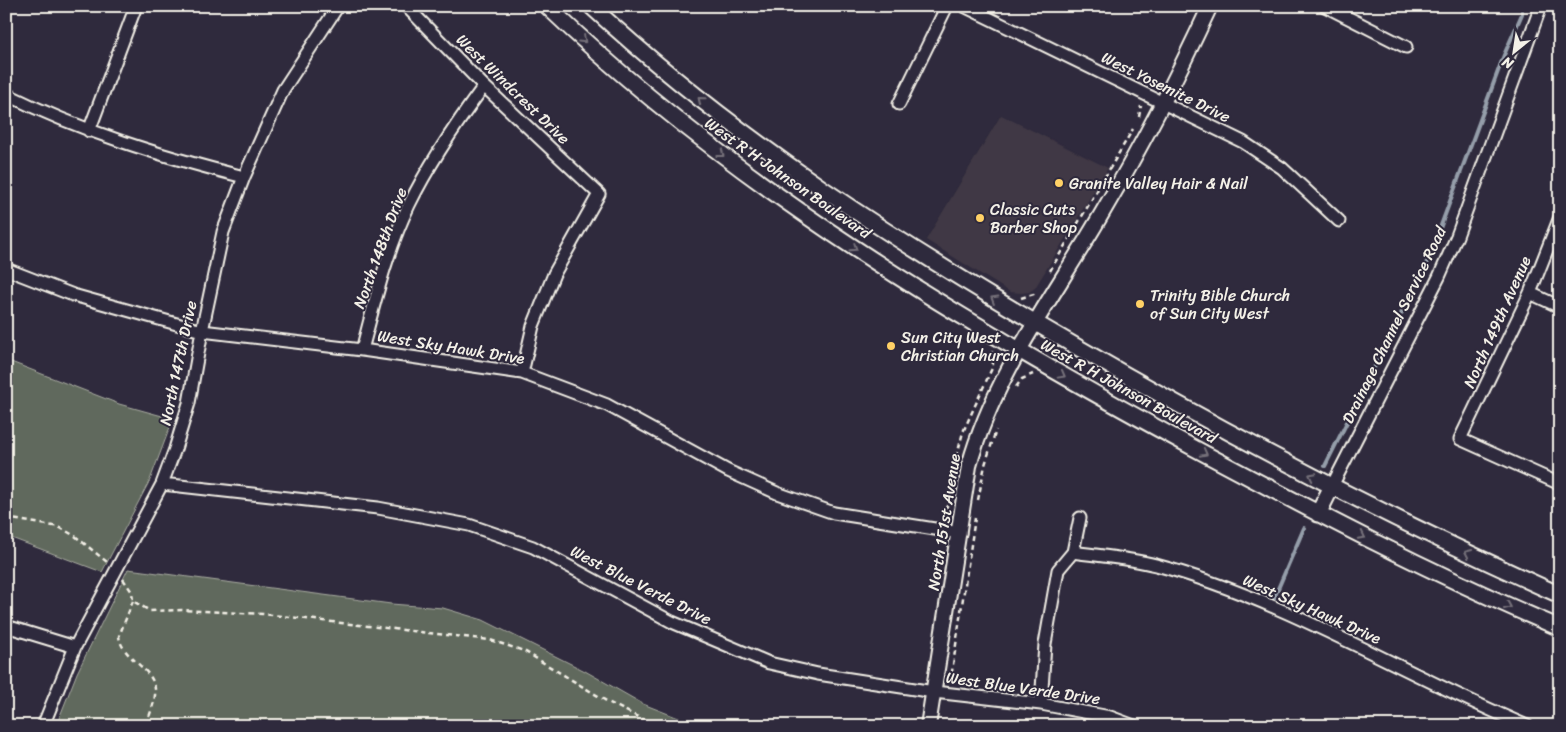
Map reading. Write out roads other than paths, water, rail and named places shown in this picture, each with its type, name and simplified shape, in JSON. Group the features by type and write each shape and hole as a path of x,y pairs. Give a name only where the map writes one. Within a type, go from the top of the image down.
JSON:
{"main road":[{"name":"West R H Johnson Boulevard","path":"547,6 647,96 787,203 928,295 1020,350 1148,422 1318,514 1436,572 1560,628"},
{"name":"West R H Johnson Boulevard","path":"591,6 721,116 785,164 1032,330 1404,523 1560,595"},
{"path":"1318,514 1332,486"}],"street":[{"path":"89,131 136,6"},
{"name":"North 147th Drive","path":"43,726 75,647 162,484 189,403 223,232 244,177 283,90 338,6"},
{"name":"West Windcrest Drive","path":"406,6 484,86 599,194 554,274 533,326 522,373"},
{"path":"899,104 947,6"},
{"name":"West Yosemite Drive","path":"964,6 1242,142 1282,168 1339,221"},
{"name":"North 151st Avenue","path":"928,726 960,533 968,466 977,437 1007,372 1165,103 1210,6"},
{"path":"1325,6 1406,47"},
{"name":"Drainage Channel Service Road","path":"1332,486 1439,277 1457,236 1541,6"},
{"name":"North 148th Drive","path":"362,350 380,284 409,206 446,138 484,86"},
{"path":"6,94 89,131 167,158 244,177"},
{"name":"North 149th Avenue","path":"1560,217 1530,293 1460,440 1560,484"},
{"name":"West Sky Hawk Drive","path":"6,269 73,295 202,331 362,350 522,373 607,405 728,471 777,493 834,513 960,533"},
{"path":"1530,293 1560,307"},
{"name":"West Blue Verde Drive","path":"162,484 378,508 469,525 533,547 672,622 769,663 818,674 934,692 1041,704 1110,717 1134,726"},
{"path":"1041,704 1045,644 1058,570 1073,552 1080,518"},
{"name":"West Sky Hawk Drive","path":"1073,552 1155,565 1224,588 1274,608 1527,726"},
{"path":"6,626 75,647"}],"waterway":[{"path":"1325,466 1429,258 1504,55 1522,14 1522,6"},
{"path":"1274,598 1304,528"}],"place":[{"name":"Granite Valley Hair & Nail","path":"1059,183"},
{"name":"Classic Cuts Barber Shop","path":"980,218"},
{"name":"Trinity Bible Church of Sun City West","path":"1140,304"},
{"name":"Sun City West Christian Church","path":"891,346"}]}
